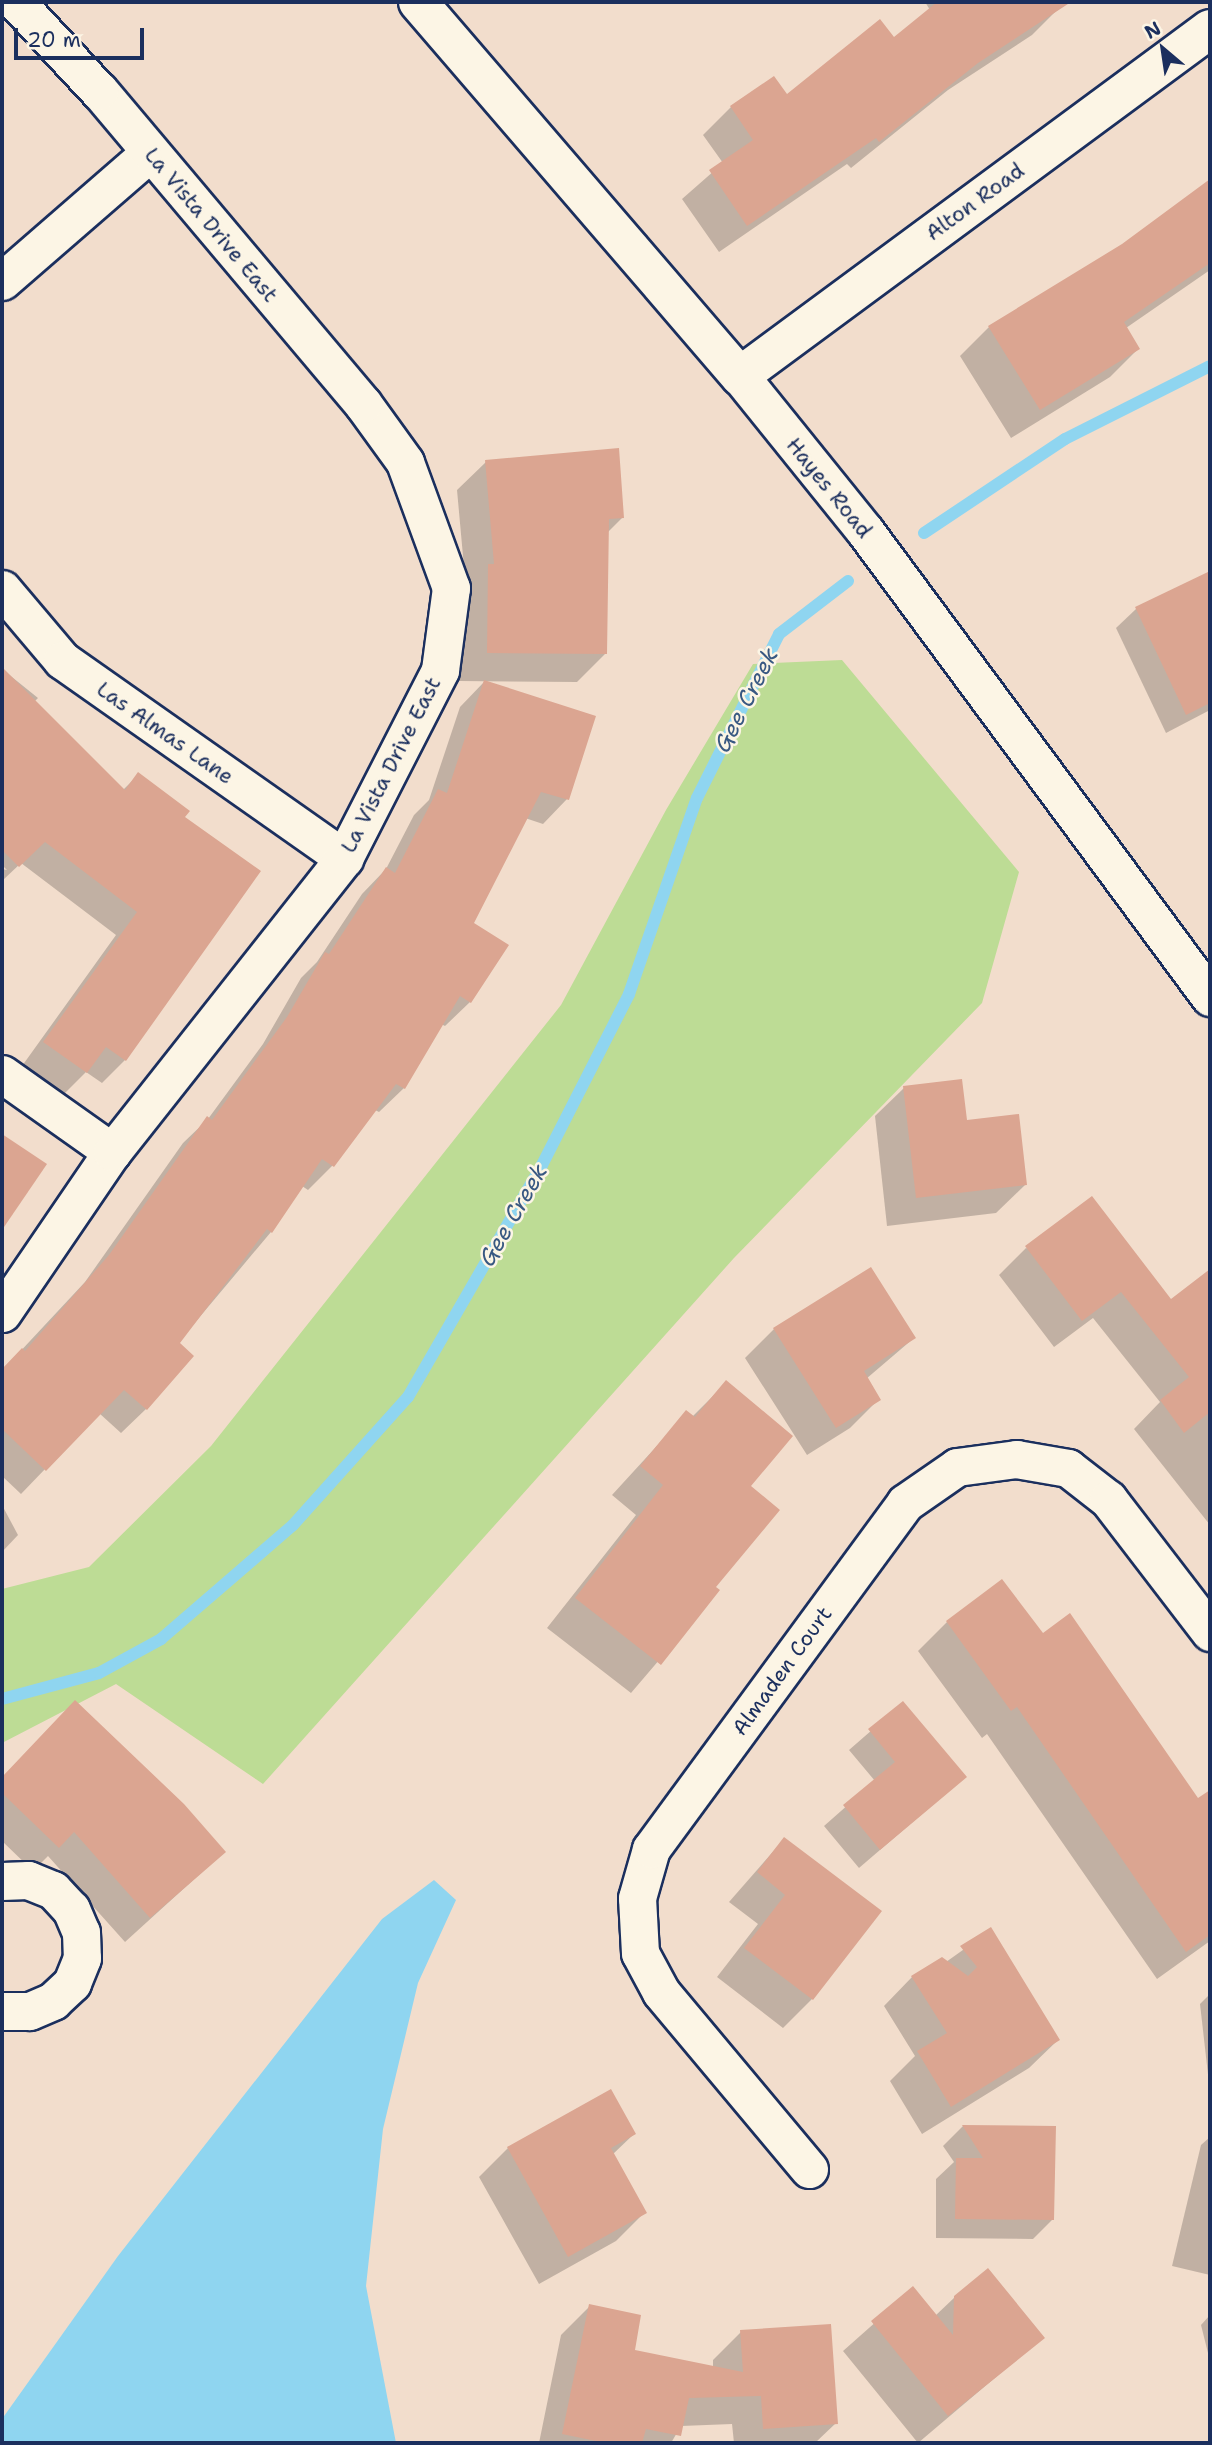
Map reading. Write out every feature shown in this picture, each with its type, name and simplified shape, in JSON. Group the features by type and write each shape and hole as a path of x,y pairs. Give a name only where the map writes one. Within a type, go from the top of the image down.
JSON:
{"street":[{"name":"La Vista Drive East","path":"2,1313 111,1152 344,858 440,670 451,588 405,462 363,404 149,152 16,2"},
{"name":"Hayes Road","path":"418,2 740,376 865,531 1210,997"},
{"name":"Alton Road","path":"740,376 1210,29"},
{"path":"2,281 149,152"},
{"name":"Las Almas Lane","path":"2,589 62,660 344,858"},
{"path":"2,1074 111,1152"},
{"name":"Almaden Court","path":"809,2169 661,1992 640,1953 637,1898 651,1849 905,1503 957,1467 1016,1459 1068,1468 1108,1499 1210,1632"},
{"path":"2,1881 28,1881 53,1890 71,1909 81,1932 82,1958 72,1983 53,2001 29,2011 2,2011"}],"green space":[{"path":"842,660 1019,872 982,1003 734,1258 263,1784 116,1684 2,1743 2,1589 89,1567 211,1446 561,1005 666,810 753,664"}],"water":[{"path":"434,1880 456,1900 418,1983 383,2129 366,2286 396,2443 2,2443 2,2419 118,2256 382,1919"}],"building":[{"path":"937,2 1071,2 978,63 879,142 876,138 747,226 709,170 753,140 730,106 774,76 787,94 880,19 894,37"},
{"path":"1210,179 1210,263 1124,322 1140,349 1040,410 988,326 1122,244"},
{"path":"619,448 624,518 609,519 607,654 487,653 488,564 494,564 485,460"},
{"path":"1210,571 1210,703 1186,715 1135,607"},
{"path":"2,667 125,790 138,772 190,811 185,817 261,871 126,1061 106,1047 87,1073 43,1042 137,912 45,842 19,867 2,850"},
{"path":"484,680 596,716 569,800 541,792 474,923 509,945 471,1003 460,996 405,1089 396,1084 334,1167 322,1159 272,1233 267,1229 180,1343 194,1356 147,1410 124,1390 46,1471 2,1429 2,1369 22,1348 25,1351 109,1255 207,1116 212,1120 287,1017 325,952 329,954 386,867 395,873 438,789 447,793"},
{"path":"962,1079 967,1120 1019,1114 1027,1185 916,1198 903,1086"},
{"path":"2,1134 47,1164 2,1230"},
{"path":"1092,1196 1171,1299 1210,1269 1210,1412 1184,1433 1160,1400 1189,1377 1121,1292 1082,1321 1025,1246"},
{"path":"871,1267 916,1338 864,1371 881,1400 836,1428 773,1328"},
{"path":"726,1380 793,1436 751,1486 780,1510 716,1587 720,1590 661,1665 575,1598 663,1485 640,1466 686,1410 695,1417"},
{"path":"1002,1579 1043,1633 1070,1613 1198,1798 1210,1790 1210,1935 1186,1952 1017,1707 1011,1711 946,1621"},
{"path":"75,1700 184,1804 226,1852 150,1918 74,1832 59,1848 2,1793 2,1777"},
{"path":"903,1701 967,1777 880,1850 843,1805 895,1762 868,1729"},
{"path":"784,1837 882,1911 813,2000 744,1948 785,1895 757,1872"},
{"path":"991,1927 1060,2040 951,2107 917,2051 947,2033 911,1976 942,1957 968,1976 977,1967 960,1946"},
{"path":"611,2089 636,2134 611,2148 647,2213 568,2257 507,2147"},
{"path":"962,2125 1056,2126 1054,2220 955,2219 956,2158 983,2158"},
{"path":"988,2268 1045,2338 948,2416 871,2321 913,2286 953,2335 954,2296"},
{"path":"589,2304 641,2315 635,2350 743,2372 740,2330 831,2324 838,2424 763,2429 761,2396 689,2398 681,2436 646,2429 642,2443 606,2443 562,2434"}],"waterway":[{"name":"Gee Creek","path":"924,533 1065,439 1210,366"},
{"name":"Gee Creek","path":"2,1699 99,1673 161,1639 293,1525 408,1397 542,1165 629,994 697,798 779,634 848,581"}]}
